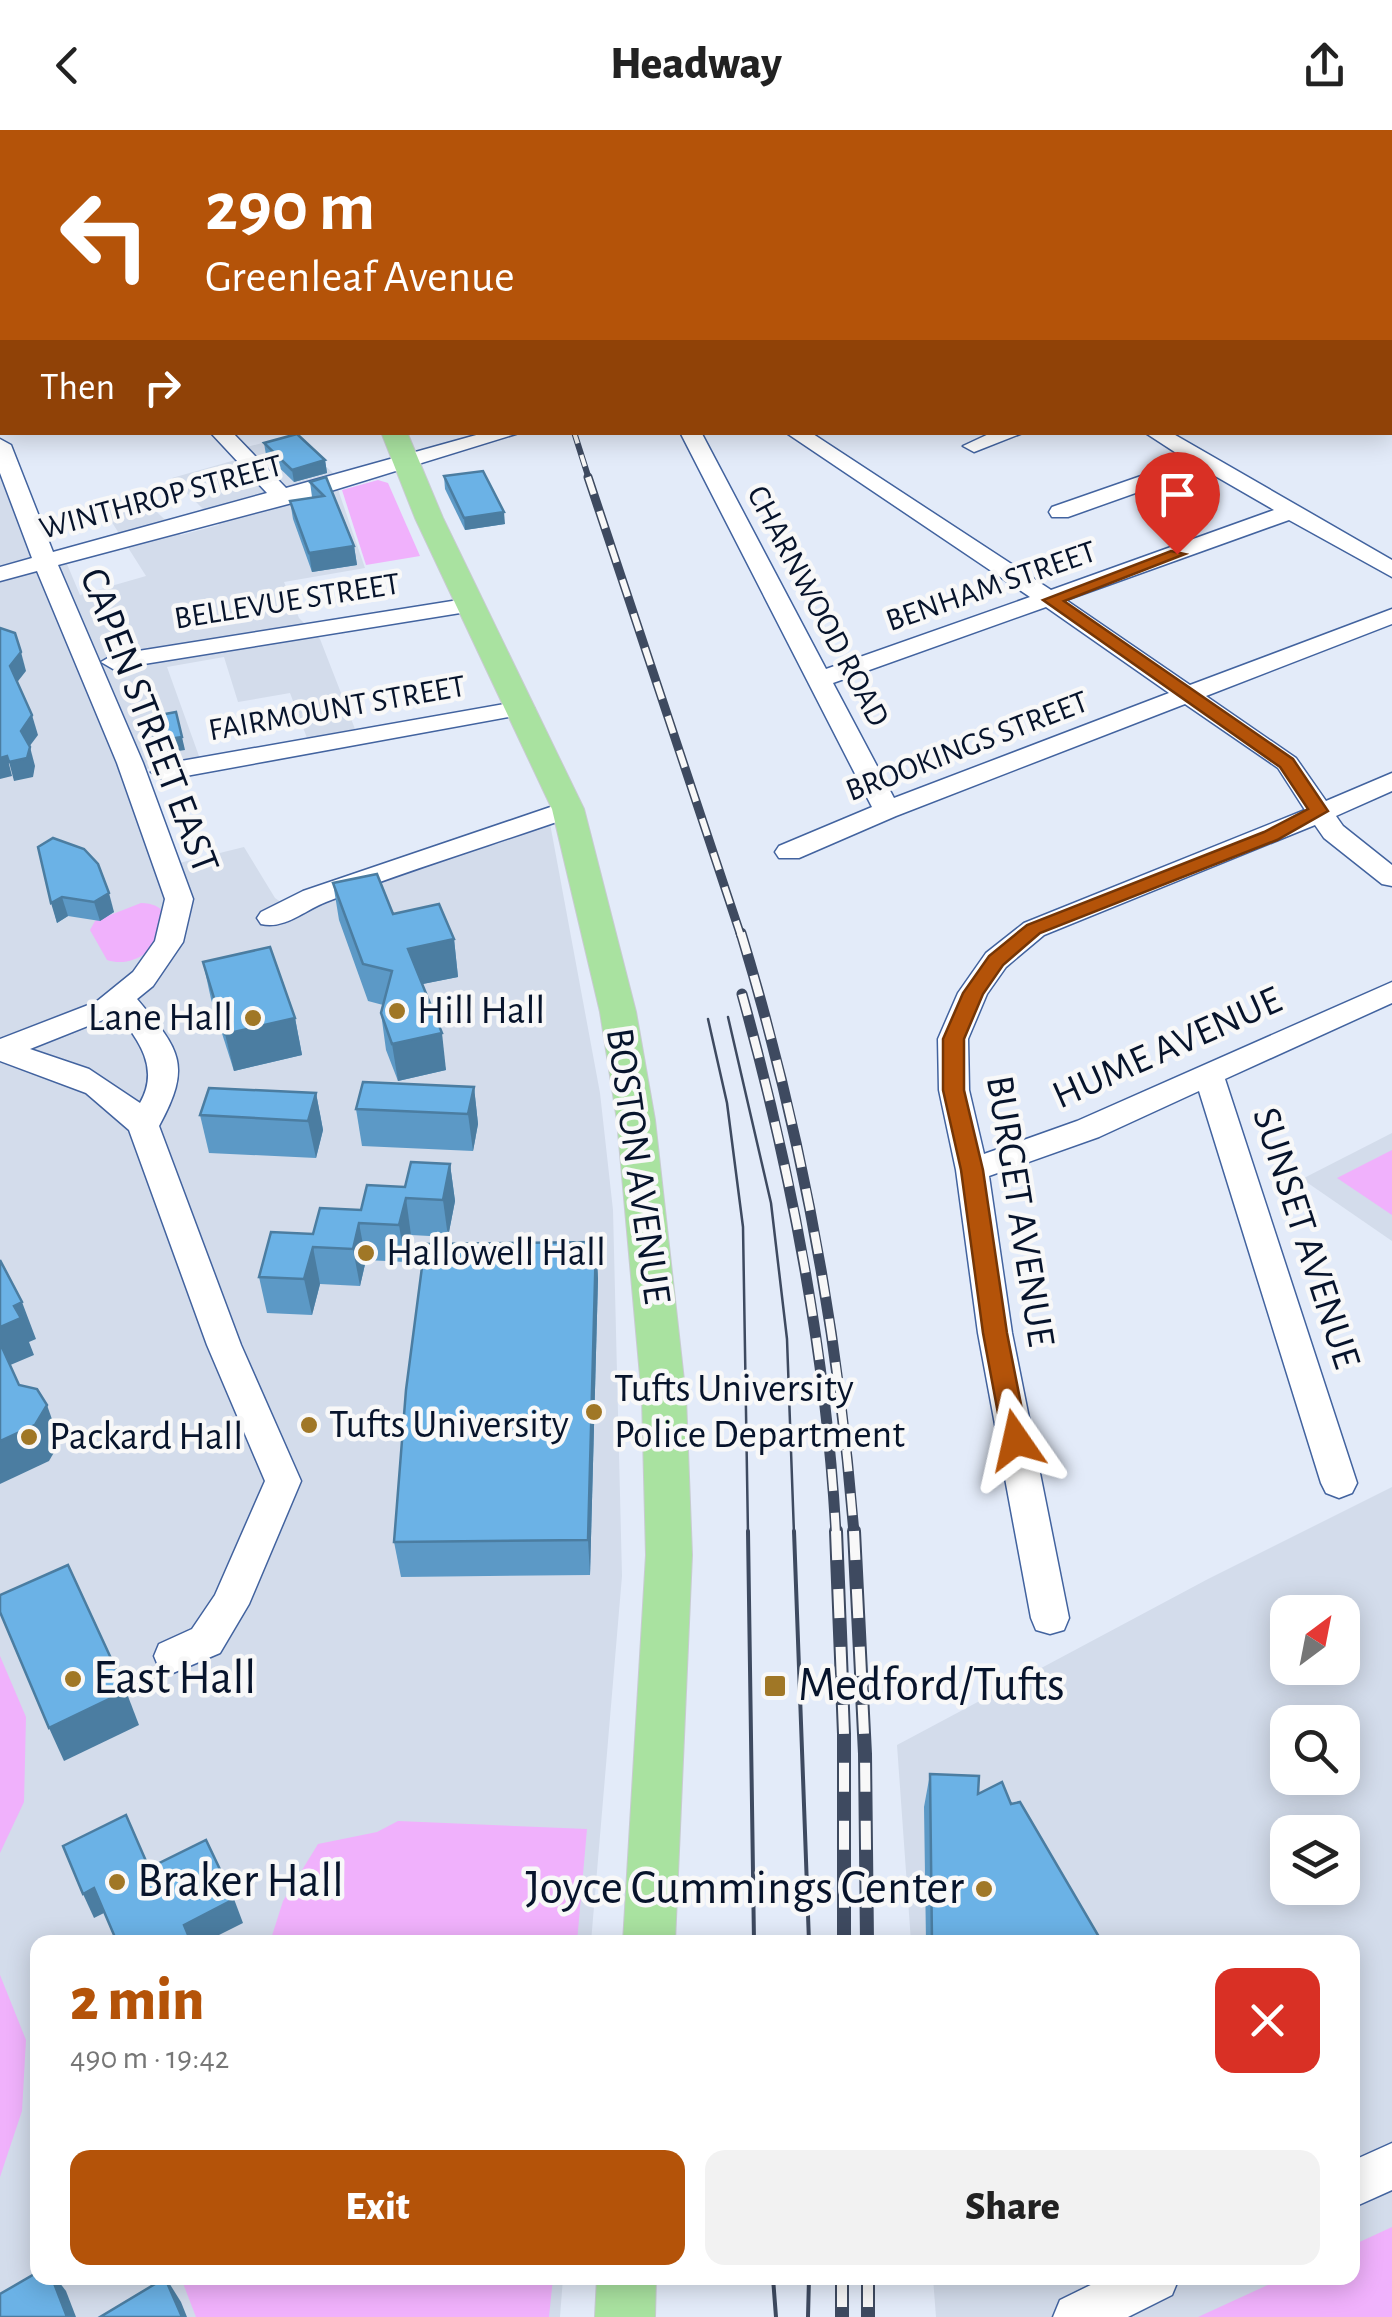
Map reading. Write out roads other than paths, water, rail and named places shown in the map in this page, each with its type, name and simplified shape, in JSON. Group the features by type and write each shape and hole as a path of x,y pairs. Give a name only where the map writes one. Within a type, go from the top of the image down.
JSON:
{"main road":[{"name":"BOSTON AVENUE","path":"395,435 568,808 618,1012 636,1120 664,1398 669,1555 649,1935"},
{"path":"625,2317 627,2285"}],"street":[{"path":"223,435 284,498"},
{"name":"WINTHROP STREET","path":"0,574 501,435"},
{"name":"CHARNWOOD ROAD","path":"692,435 888,810"},
{"path":"800,435 1052,600 1287,763 1333,832 1392,878"},
{"path":"974,446 1007,435"},
{"path":"1159,435 1392,570"},
{"name":"CAPEN STREET EAST","path":"0,446 44,562 130,763 179,898 169,942 143,979 106,1009 0,1051"},
{"path":"1060,512 1205,461"},
{"name":"BENHAM STREET","path":"822,680 1293,511"},
{"name":"BELLEVUE STREET","path":"113,662 471,605"},
{"name":"BROOKINGS STREET","path":"789,852 888,810 1392,616"},
{"name":"FAIRMOUNT STREET","path":"164,772 522,708"},
{"name":"BURGET AVENUE","path":"1050,1618 995,1333 972,1170 954,1090 954,1039 973,993 1004,953 1034,929 1270,836 1319,811 1392,782"},
{"path":"271,918 313,897 568,808"},
{"name":"HUME AVENUE","path":"972,1170 1088,1129 1392,992"},
{"path":"120,998 161,1048 162,1092 142,1126"},
{"path":"0,1051 76,1073 106,1088 128,1106 142,1126 224,1345 283,1481 230,1604 206,1641 172,1656"},
{"name":"SUNSET AVENUE","path":"1209,1076 1339,1483"},
{"path":"1360,2181 1392,2166"},
{"path":"1077,2317 1141,2285"}],"tram line":[{"path":"728,1017 771,1203 787,1339 794,1534"},
{"path":"708,1019 727,1103 743,1227 748,1534"},
{"path":"748,1531 754,1935"},
{"path":"794,1531 809,1935"},
{"path":"774,2285 776,2317"},
{"path":"808,2317 809,2285"}],"railway":[{"path":"575,435 589,479"},
{"path":"588,477 741,936"},
{"path":"741,933 782,1081 814,1230 838,1381 854,1534"},
{"path":"742,994 776,1127 804,1261 824,1397 836,1534"},
{"path":"836,1531 844,1734 844,1935"},
{"path":"854,1531 865,1754 867,1935"},
{"path":"842,2285 842,2317"},
{"path":"868,2285 868,2317"}],"place":[{"name":"Hill Hall","path":"397,1011"},
{"name":"Lane Hall","path":"253,1018"},
{"name":"Hallowell Hall","path":"366,1253"},
{"name":"Tufts University Police Department","path":"594,1412"},
{"name":"Tufts University","path":"309,1425"},
{"name":"Packard Hall","path":"29,1437"},
{"name":"East Hall","path":"73,1679"},
{"name":"Medford/Tufts","path":"775,1686"},
{"name":"Braker Hall","path":"117,1882"},
{"name":"Joyce Cummings Center","path":"984,1889"}]}
